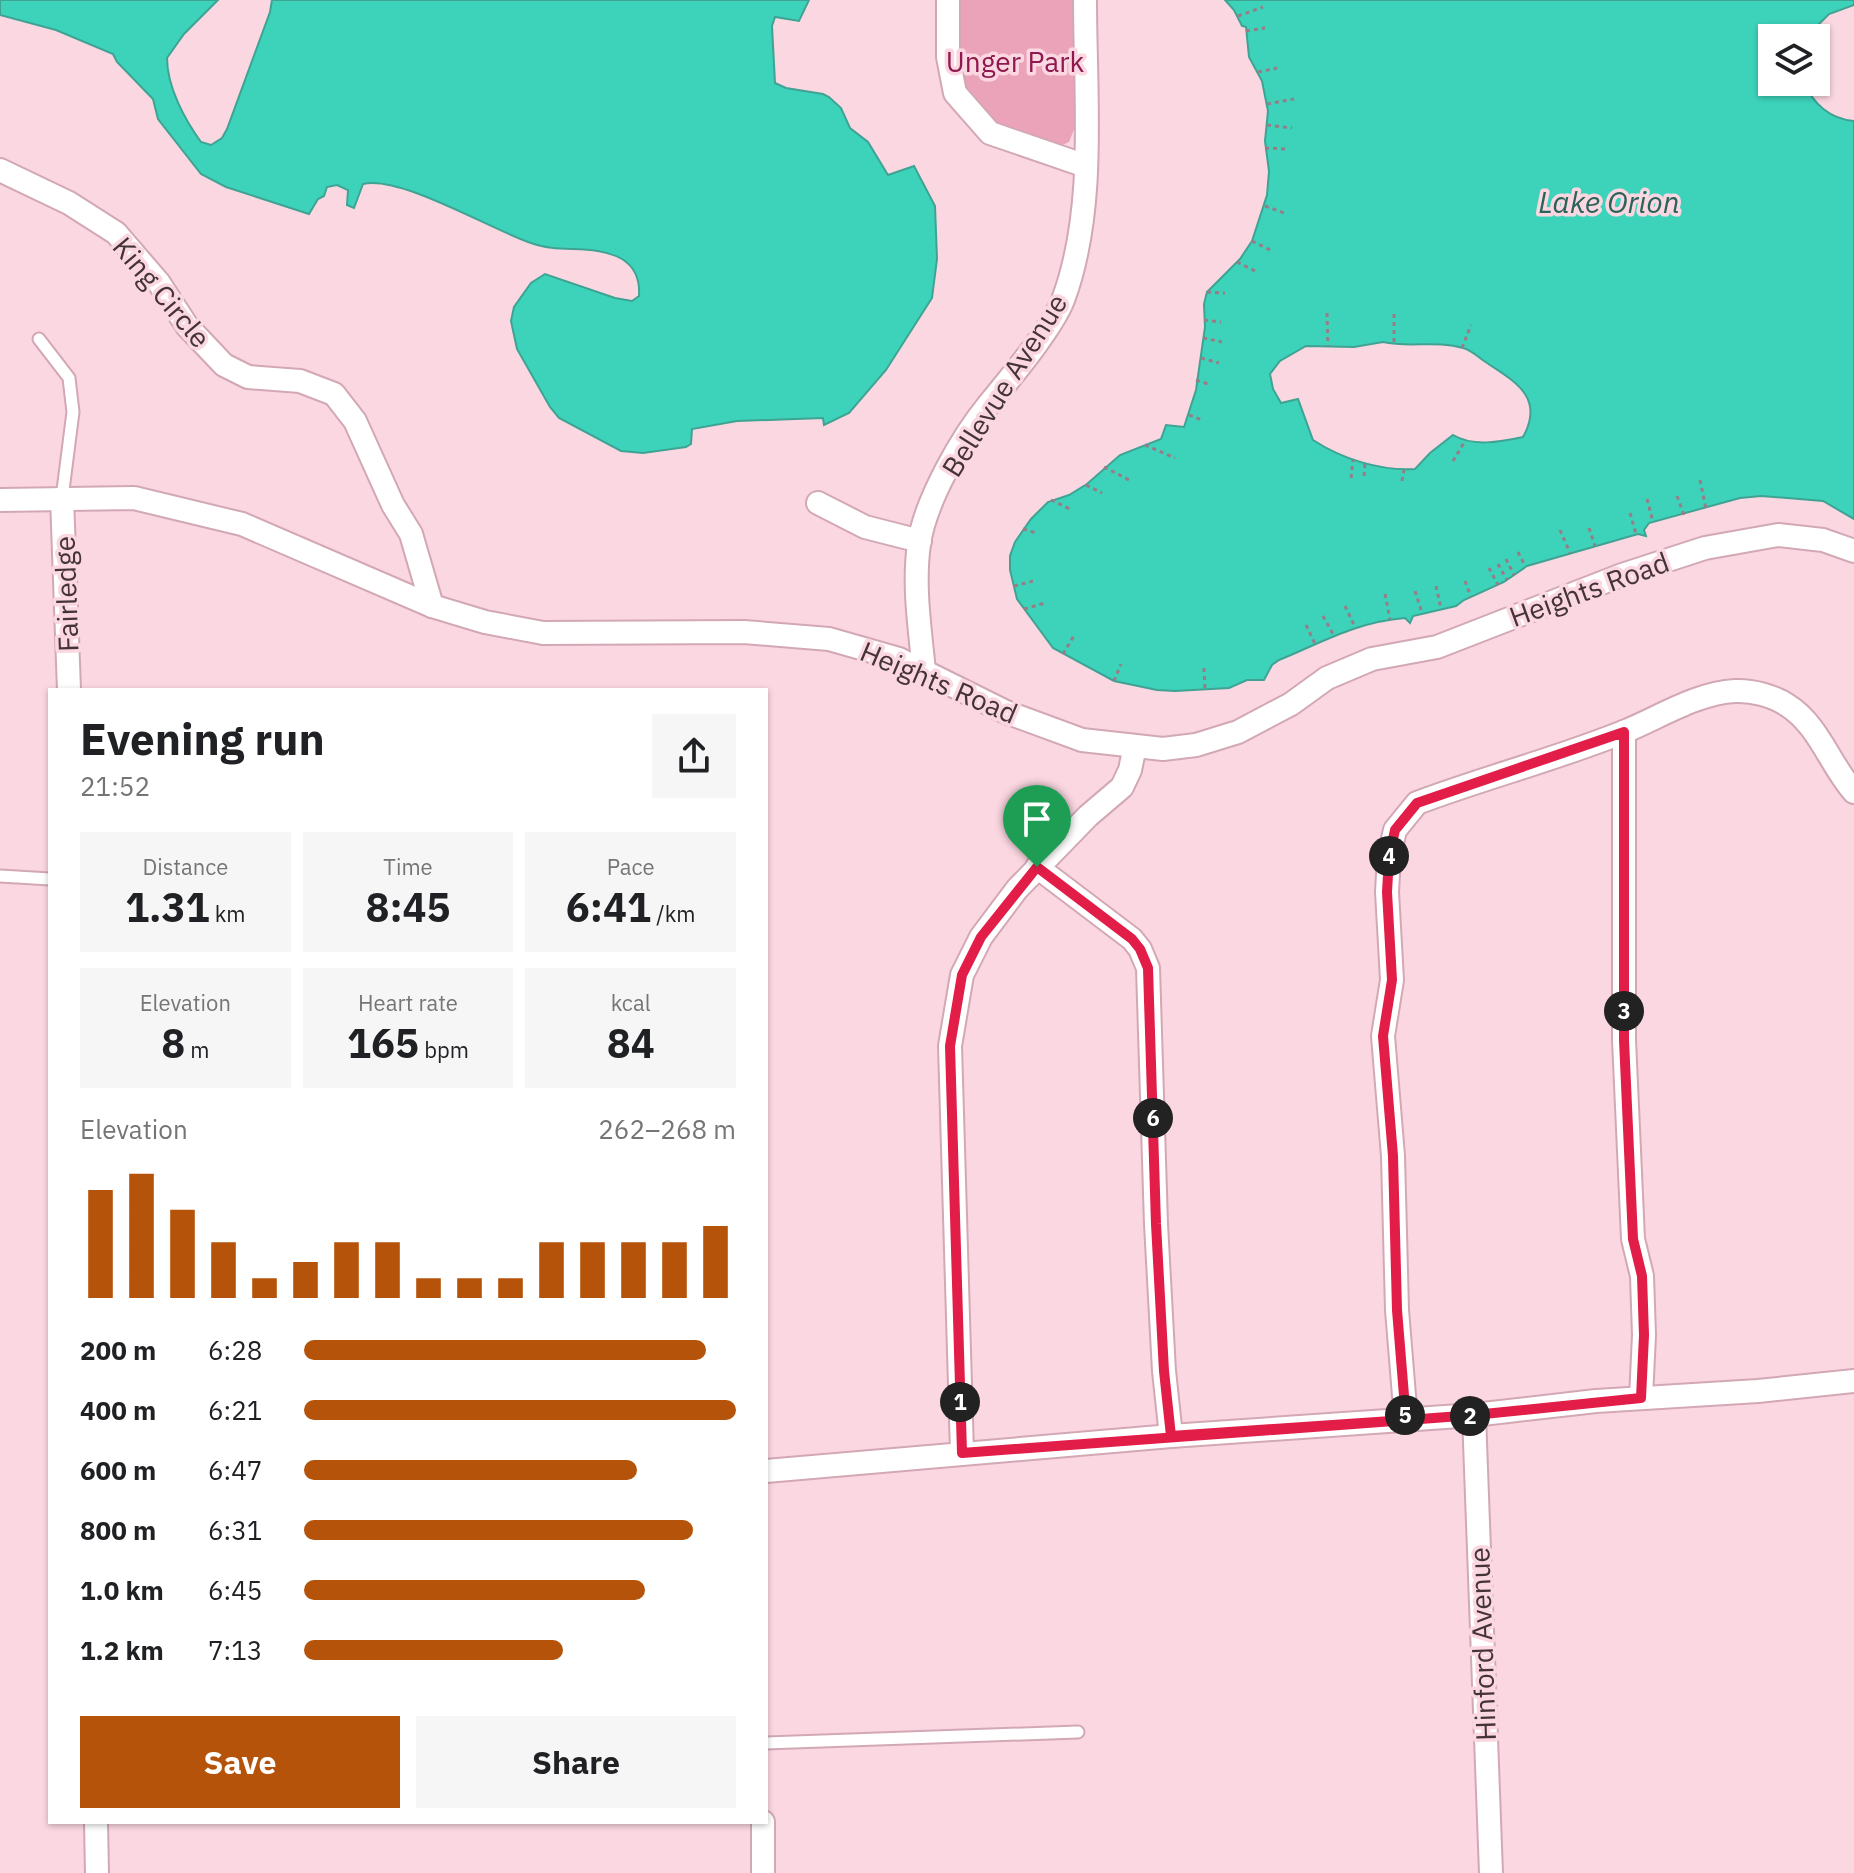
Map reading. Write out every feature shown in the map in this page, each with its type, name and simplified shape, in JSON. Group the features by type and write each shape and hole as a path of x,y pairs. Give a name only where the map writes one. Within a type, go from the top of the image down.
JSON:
{"street":[{"path":"948,0 948,57 955,93 990,133 1086,166"},
{"name":"Bellevue Avenue","path":"924,671 916,589 920,541 934,498 956,452 980,414 1025,358 1061,304 1077,257 1086,166 1085,0"},
{"name":"King Circle","path":"0,170 69,203 116,233 159,283 187,326 224,365 248,377 300,381 334,394 355,421 393,505 411,534 432,606"},
{"name":"Fairledge","path":"62,498 69,688"},
{"name":"Heights Road","path":"0,500 134,498 242,524 432,606 485,622 543,633 744,632 829,639 875,650 1006,712 1082,740 1163,749 1196,745 1238,732 1291,704 1327,678 1372,659 1437,647 1622,575 1705,548 1778,535 1823,540 1854,551"},
{"path":"818,503 865,527 920,541"},
{"path":"1406,1420 1397,1310 1393,1156 1383,1036 1392,980 1387,892 1389,857 1395,830 1417,803 1624,732 1707,696 1735,691 1754,693 1789,706 1821,739 1854,792"},
{"path":"1624,732 1624,1040 1633,1239 1642,1276 1644,1335 1641,1398"},
{"path":"962,1453 950,1046 962,975 981,937 1037,867 1122,787 1130,770 1135,746"},
{"path":"1037,867 1132,939 1148,968 1157,1239 1171,1436"},
{"path":"768,1471 1171,1436 1474,1415 1854,1381"},
{"name":"Hinford Avenue","path":"1474,1415 1491,1873"},
{"path":"96,1824 97,1873"},
{"path":"763,1824 763,1873"}],"lane":[{"path":"39,339 69,378 73,412 62,498"},
{"path":"0,876 48,879"},
{"path":"768,1743 1078,1732"}],"path":[{"path":"1238,16 1263,7"},
{"path":"1246,31 1265,28"},
{"path":"1258,72 1277,68"},
{"path":"1267,104 1294,99"},
{"path":"1267,125 1292,128"},
{"path":"1265,148 1287,149"},
{"path":"1265,206 1284,213"},
{"path":"1252,241 1272,251"},
{"path":"1237,262 1257,272"},
{"path":"1207,292 1225,293"},
{"path":"1327,313 1328,346"},
{"path":"1394,314 1394,344"},
{"path":"1204,320 1221,322"},
{"path":"1462,348 1471,325"},
{"path":"1203,338 1222,342"},
{"path":"1201,358 1219,363"},
{"path":"1196,380 1211,385"},
{"path":"1189,415 1202,420"},
{"path":"1453,461 1465,441"},
{"path":"1145,445 1175,458"},
{"path":"1351,478 1353,460"},
{"path":"1364,476 1365,462"},
{"path":"1104,467 1131,481"},
{"path":"1402,481 1404,470"},
{"path":"1700,480 1706,509"},
{"path":"1086,485 1102,493"},
{"path":"1677,496 1684,515"},
{"path":"1647,499 1653,522"},
{"path":"1051,500 1070,509"},
{"path":"1630,513 1636,534"},
{"path":"1589,528 1595,546"},
{"path":"1023,529 1036,533"},
{"path":"1560,530 1570,553"},
{"path":"1518,552 1525,566"},
{"path":"1506,559 1514,575"},
{"path":"1498,564 1507,580"},
{"path":"1489,568 1498,585"},
{"path":"1014,586 1033,581"},
{"path":"1465,581 1471,597"},
{"path":"1436,586 1441,609"},
{"path":"1415,591 1422,613"},
{"path":"1385,594 1390,619"},
{"path":"1024,609 1045,603"},
{"path":"1345,606 1355,627"},
{"path":"1323,616 1333,634"},
{"path":"1306,625 1315,644"},
{"path":"1063,654 1075,634"},
{"path":"1114,681 1121,664"},
{"path":"1204,668 1205,690"}],"green space":[{"name":"Unger Park","path":"952,0 1076,0 1077,122 1069,142 1058,147 1011,135 968,105 950,22"}],"water":[{"path":"0,0 218,0 184,34 167,58 170,80 183,113 201,142 211,145 222,138 227,129 272,0 809,0 799,21 775,17 772,26 775,83 829,97 841,108 850,128 868,142 888,175 914,166 935,206 937,259 932,298 886,370 849,413 824,425 823,418 737,421 692,429 691,444 686,447 643,453 621,451 559,418 517,349 511,321 514,307 531,283 545,274 632,301 639,296 639,285 633,270 622,259 600,251 531,243 422,195 379,183 363,184 354,208 347,205 348,190 337,185 327,187 324,196 318,199 309,214 226,187 201,174 158,119 153,99 113,54 56,30 0,15"},
{"name":"Lake Orion","path":"1225,0 1854,0 1854,5 1829,14 1819,24 1758,24 1758,96 1811,96 1830,114 1854,121 1854,519 1823,501 1761,496 1740,498 1649,523 1644,530 1646,536 1638,534 1527,566 1504,582 1456,606 1413,616 1410,623 1405,618 1387,620 1340,634 1279,660 1272,665 1264,680 1247,680 1229,688 1157,690 1114,681 1053,648 1017,599 1010,570 1010,556 1015,542 1048,502 1069,495 1087,484 1120,455 1161,439 1166,425 1184,427 1196,390 1207,292 1240,259 1252,241 1267,195 1269,171 1265,141 1268,111 1262,81 1249,57 1246,27 1242,26","holes":["1383,342 1443,345 1471,352 1523,391 1531,410 1523,437 1478,442 1453,435 1415,469 1375,466 1336,453 1313,440 1298,399 1281,403 1273,389 1270,374 1280,361 1306,346 1354,347"]}],"route":[{"path":"1624,732 1624,1040 1633,1239 1642,1276 1644,1335 1641,1398 1474,1415 962,1453 950,1046 962,975 981,937 1037,867 1132,939 1148,968 1156,1224 1171,1436 1406,1420 1397,1310 1393,1156 1383,1036 1392,980 1387,892 1389,857 1395,830 1417,803 1624,732"}]}
